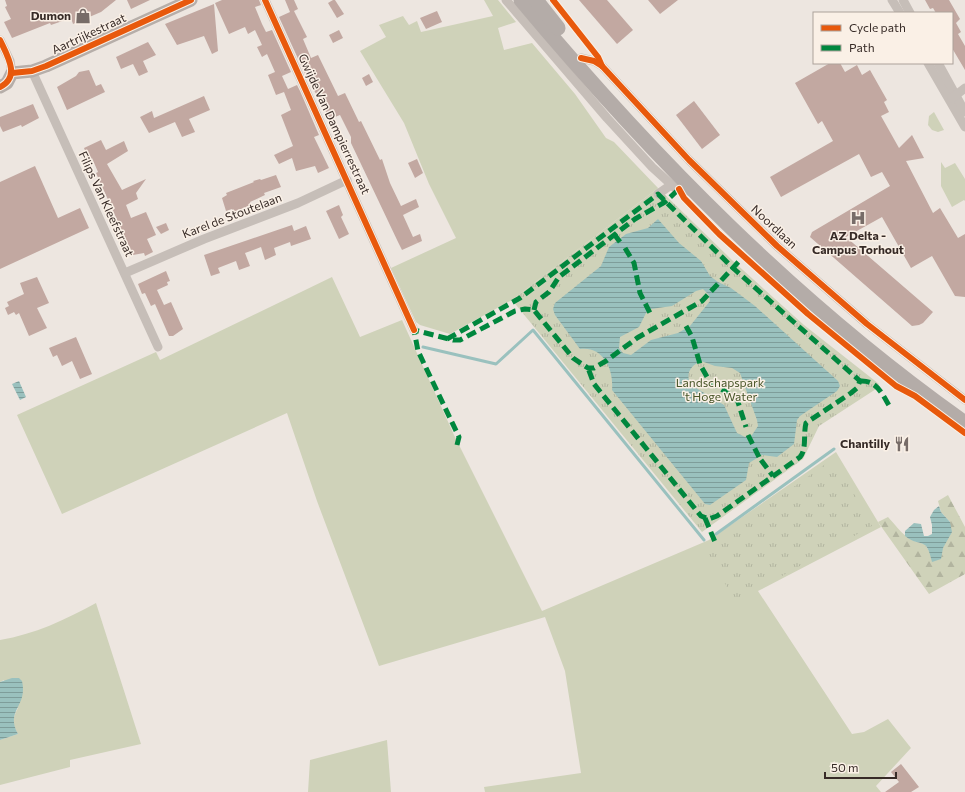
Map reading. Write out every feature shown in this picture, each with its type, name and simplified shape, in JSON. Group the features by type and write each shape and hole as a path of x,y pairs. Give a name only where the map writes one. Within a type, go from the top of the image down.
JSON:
{"main road":[{"path":"521,0 617,110 694,192 769,264 843,329 915,387 965,423"},
{"name":"Noordlaan","path":"536,0 581,58 671,158 781,266 866,338 965,414"}],"street":[{"name":"Aartrijkestraat","path":"12,73 32,71 46,66 191,0"},
{"name":"Gwijde Van Dampierrestraat","path":"265,0 414,330"},
{"path":"506,0 611,122 671,185 684,191 694,192"},
{"path":"892,0 899,12"},
{"path":"903,0 909,12"},
{"path":"0,40 10,62 12,73 7,83 0,87"},
{"name":"Noordlaan","path":"581,58 594,61 602,66 695,166 801,267 867,324 965,400"},
{"path":"929,64 965,112"},
{"path":"938,64 965,127"},
{"name":"Filips Van Kleefstraat","path":"32,71 158,347"},
{"path":"953,98 965,88"},
{"name":"Karel de Stoutelaan","path":"125,273 204,239 298,203 347,180"},
{"path":"658,194 671,185"}],"green space":[{"path":"484,0 498,0 516,22 498,28 504,50 532,43 575,94 606,138 614,142 658,188 512,300 450,334 420,325 416,322 391,268 456,238 429,184 404,123 360,51 386,37 379,25 403,16 409,25 417,21 421,32 493,16"},
{"path":"934,112 944,130 938,132 932,130 928,125 929,116"},
{"path":"941,162 945,168 955,163 965,179 965,201 964,200 952,207 941,186"},
{"name":"Landschapspark 't Hoge Water","path":"658,188 733,261 804,325 879,384 876,389 819,426 803,459 702,532 512,300"},
{"path":"332,277 360,337 402,320 454,435 542,611 709,540 836,452 881,527 758,591 852,734 864,732 888,719 911,748 876,786 881,792 485,792 484,787 581,773 565,671 545,617 379,666 317,501 287,413 62,514 17,415 156,352 160,360"},
{"path":"834,458 872,526 735,602 706,549"},
{"path":"948,495 965,527 965,574 929,594 878,522 888,517 908,538 918,543 925,544 929,551 943,548 950,522 941,512 938,501"},
{"path":"96,603 141,744 70,760 70,767 0,785 0,740 18,734 14,721 18,708 4,680 0,682 0,640 50,626"},
{"path":"387,740 391,792 308,792 310,760"}],"water":[{"path":"658,219 679,243 701,261 710,276 718,282 731,288 755,306 838,381 840,386 837,391 800,416 797,420 794,444 777,457 762,455 749,463 746,480 710,505 705,504 612,390 609,367 601,355 588,349 580,349 555,315 553,309 555,303 601,266 609,247 626,234 648,228","holes":["703,289 709,295 710,301 690,326 678,333 651,340 631,355 623,353 619,348 620,337 639,327 646,313 651,309 672,306 696,291","701,361 715,366 732,368 740,373 757,420 758,426 752,435 745,437 737,433 724,405 691,385 688,377 691,368"]},
{"path":"19,381 26,397 20,400 12,384"},
{"path":"939,506 941,512 950,522 952,532 943,548 941,559 932,562 928,548 925,545 905,536 905,531 914,523 921,524 924,536 932,534 930,517 934,510"},
{"path":"12,678 19,678 22,681 23,690 14,719 18,734 0,740 0,682"}],"building":[{"path":"5,0 116,0 101,12 73,24 71,18 51,25 50,23 12,38 4,22 11,19 5,7 7,6"},
{"path":"127,0 150,0 131,9"},
{"path":"222,0 259,0 261,5 255,7 262,24 266,32 272,30 291,72 282,76 288,89 297,85 319,135 314,137 329,168 318,173 315,166 296,171 292,158 279,164 274,155 293,146 281,115 291,110 284,92 276,95 268,75 275,72 267,54 262,57 257,47 262,45 255,30 248,34 245,27 229,34 215,3"},
{"path":"285,0 294,0 298,9 294,11 307,37 303,39 311,58 318,55 338,96 345,93 359,122 361,121 380,160 382,159 390,183 401,206 416,199 419,207 403,215 413,237 420,234 422,241 402,250 351,143 351,137 340,115 330,119 305,74 279,17 290,12"},
{"path":"335,0 344,14 337,18 328,3"},
{"path":"579,0 607,0 633,30 617,44"},
{"path":"648,0 678,0 660,14"},
{"path":"925,0 949,0 960,19 956,23 961,32 958,34 965,46 965,70 953,50 953,12 935,12 933,8 930,9"},
{"path":"214,4 218,51 212,54 204,36 177,45 165,24"},
{"path":"437,11 442,22 426,29 420,18"},
{"path":"339,30 343,38 333,43 329,35"},
{"path":"148,42 156,55 143,61 148,72 139,76 133,64 121,69 116,57"},
{"path":"828,64 841,64 845,72 857,65 862,75 870,70 887,100 884,102 889,112 881,116 899,148 912,135 924,158 906,161 933,213 940,208 958,238 965,234 965,297 955,296 932,256 911,268 882,217 846,237 933,312 923,323 912,326 810,237 812,232 890,186 882,172 871,177 859,154 781,197 770,177 833,141 822,121 818,124 795,83"},
{"path":"89,70 96,86 101,84 105,92 67,110 57,87 76,76 79,72"},
{"path":"369,74 373,82 366,86 362,78"},
{"path":"204,96 210,110 189,119 195,132 182,137 175,122 149,133 140,117 152,111 154,118"},
{"path":"694,101 720,135 702,149 676,115"},
{"path":"33,104 39,118 22,127 21,125 3,132 0,126 0,117"},
{"path":"101,140 106,150 124,141 128,151 107,164 122,190 146,179 136,193 138,199 126,205 131,218 146,212 156,235 147,239 153,252 145,256 144,253 133,255 96,173 98,172 92,158 89,160 84,148"},
{"path":"417,159 423,173 415,178 408,163"},
{"path":"35,166 58,218 80,208 89,228 0,269 0,182"},
{"path":"276,175 281,187 264,193 265,195 250,202 251,205 233,212 232,209 226,211 222,198 227,195 226,193 254,182 253,181"},
{"path":"339,205 343,215 341,217 349,234 339,239 326,211"},
{"path":"166,223 169,230 161,234 156,227"},
{"path":"292,225 294,231 306,226 311,239 291,246 290,242 274,248 276,255 265,260 261,247 245,253 250,266 239,270 236,261 218,268 220,273 211,276 204,255"},
{"path":"166,271 170,281 167,282 168,285 157,290 164,305 171,302 183,329 173,336 169,336 155,304 151,306 145,293 142,294 138,284"},
{"path":"37,277 49,303 37,308 47,328 29,336 19,313 16,315 14,312 8,315 5,308 9,306 7,302 24,294 20,283"},
{"path":"76,337 92,374 80,379 72,361 62,366 57,355 53,357 49,348"},
{"path":"901,764 919,787 911,792 885,792 899,782 891,772"}],"waterway":[{"path":"423,347 496,364 533,330 704,540"},
{"path":"716,534 834,449"}],"marked path":[{"path":"534,310 536,302 549,292 559,277 635,219 665,202 679,189"},
{"path":"447,339 520,298 658,194 733,268 860,381 857,388 851,393 806,423 804,446 800,457 717,516 709,519 701,516 594,384 588,368"},
{"path":"614,234 620,242"},
{"path":"625,248 634,263 640,293 650,313"},
{"path":"457,445 459,437 418,351 414,330 453,340 460,340 515,311 525,309 534,310 573,358 588,368 594,368 637,338 702,301 743,257"},
{"path":"686,326 692,337 700,364"},
{"path":"702,368 710,382 737,399 746,427"},
{"path":"860,381 866,381 875,385 890,407"},
{"path":"748,435 759,457"},
{"path":"761,460 773,476"},
{"path":"705,518 715,542"}],"cycle path":[{"path":"12,73 32,71 46,66 191,0"},
{"path":"265,0 414,330"},
{"path":"553,0 598,57 602,66"},
{"path":"0,40 9,59 11,72 10,78 0,87"},
{"path":"581,58 594,61 602,66 689,160 777,246 867,324 965,400"},
{"path":"679,189 684,198 719,234 808,314 896,386 915,396 965,433"}],"place":[{"name":"Dumon","path":"83,16"},
{"name":"AZ Delta - Campus Torhout","path":"858,218"},
{"name":"Chantilly","path":"902,444"}]}
